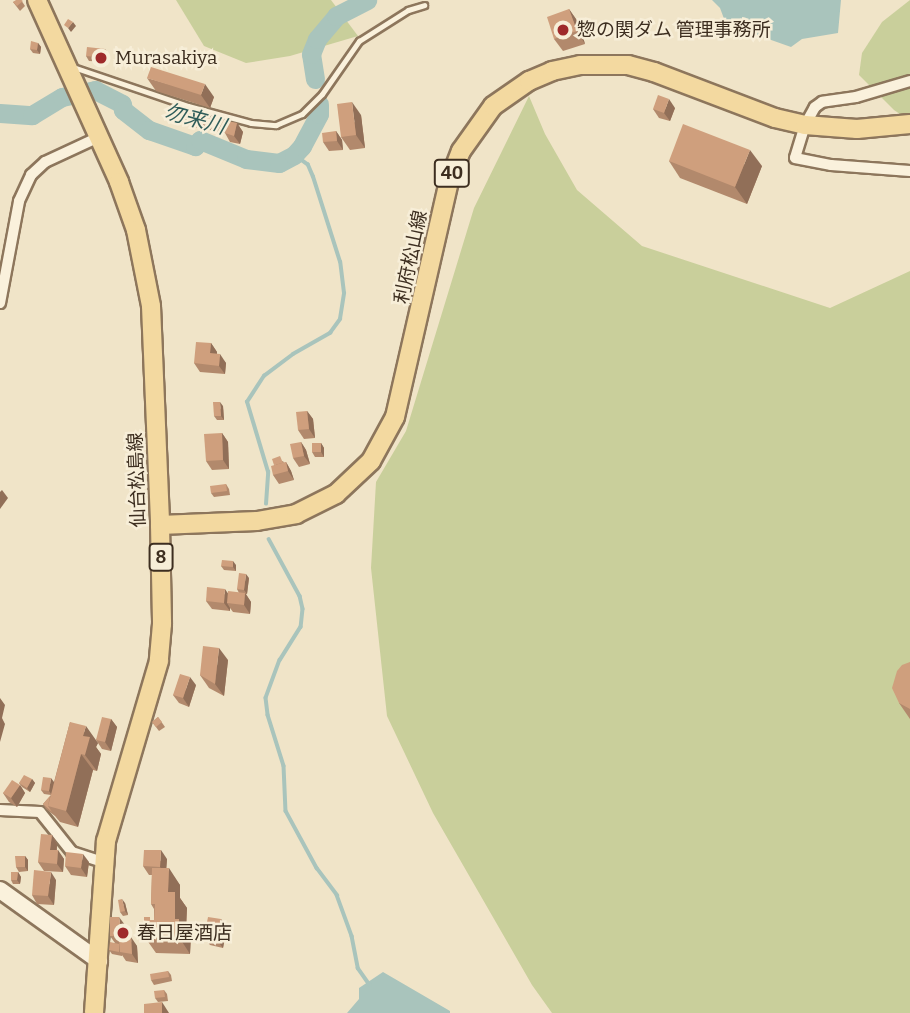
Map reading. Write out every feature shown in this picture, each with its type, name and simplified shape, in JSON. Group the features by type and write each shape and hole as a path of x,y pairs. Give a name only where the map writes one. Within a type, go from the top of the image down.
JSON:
{"main road":[{"name":"仙台松島線","path":"37,0 99,137 136,230 151,306 162,624 159,661 152,691 118,796 103,862 94,1013"},
{"name":"利府松山線","path":"160,525 257,521 296,514 336,494 371,461 395,417 449,182 461,151 493,106 529,81 552,71 580,65 628,65 654,72 775,118 805,125 858,129 910,124"}],"street":[{"path":"910,81 856,97 822,102 815,107 805,125 795,158 910,171"},
{"path":"0,303 19,201 27,182 46,162 99,137"},
{"path":"0,810 40,812 72,852 103,862"},
{"path":"0,890 99,961"}],"lane":[{"path":"70,74 100,74 188,106 251,123 276,125 302,114 323,94 359,41 408,10 424,5"}],"green space":[{"path":"176,0 331,0 358,36 290,56 246,63 204,46"},
{"path":"910,0 910,121 894,110 859,75 862,53 882,22"},
{"path":"529,96 545,134 577,190 642,246 830,308 910,271 910,1013 552,1013 532,985 433,813 387,716 371,568 376,482 406,431 474,208"}],"water":[{"path":"712,0 841,0 838,33 802,39 791,47 726,24 720,8"},
{"path":"383,972 450,1013 347,1013 359,999 359,988"}],"building":[{"path":"23,1 17,6 13,2"},
{"path":"569,9 577,31 554,39 547,17"},
{"path":"68,19 73,22 68,28 64,25"},
{"path":"31,41 38,43 37,50 30,49"},
{"path":"87,47 105,49 105,58 86,56"},
{"path":"151,67 205,84 201,95 147,78"},
{"path":"658,95 669,99 664,113 653,109"},
{"path":"352,102 356,135 341,137 337,104"},
{"path":"184,112 237,123 234,136 225,133 226,126 183,117"},
{"path":"683,124 750,150 735,187 669,161"},
{"path":"336,131 337,141 323,142 322,133"},
{"path":"196,342 211,343 210,353 220,354 219,366 194,363"},
{"path":"213,402 220,402 221,416 214,416"},
{"path":"307,411 309,429 298,430 296,412"},
{"path":"222,433 223,460 206,461 204,434"},
{"path":"301,442 304,456 293,458 290,444"},
{"path":"312,443 321,443 321,452 312,452"},
{"path":"280,456 283,463 274,465 272,459"},
{"path":"286,462 288,471 273,475 271,466"},
{"path":"226,484 227,491 211,493 210,486"},
{"path":"222,560 233,561 233,567 221,566"},
{"path":"239,573 246,574 244,590 237,589"},
{"path":"207,587 225,589 224,603 206,601"},
{"path":"228,591 245,593 244,605 227,603"},
{"path":"203,646 219,648 215,684 200,675"},
{"path":"910,662 910,709 899,703 892,688 897,671"},
{"path":"180,674 190,677 183,698 173,695"},
{"path":"102,717 111,719 105,742 96,740"},
{"path":"158,717 162,722 156,727 152,722"},
{"path":"70,722 86,726 83,736 90,737 85,755 81,754 66,811 48,806"},
{"path":"24,775 32,779 27,788 19,783"},
{"path":"43,777 51,778 49,791 41,790"},
{"path":"12,780 20,785 11,798 3,793"},
{"path":"50,796 48,806 52,812 43,804"},
{"path":"41,834 52,835 50,850 58,850 57,864 38,862"},
{"path":"144,850 161,850 160,867 143,866"},
{"path":"66,852 83,854 81,868 65,866"},
{"path":"15,856 25,856 25,867 16,867"},
{"path":"152,868 169,868 168,892 175,892 175,919 179,919 179,937 144,936 145,920 154,920 155,904 151,904"},
{"path":"34,870 51,872 48,896 32,895"},
{"path":"11,872 18,872 17,880 11,880"},
{"path":"122,899 125,911 120,912 118,900"},
{"path":"110,917 119,917 122,936 110,936"},
{"path":"208,917 221,919 217,940 204,937"},
{"path":"131,937 132,954 120,952 119,939"},
{"path":"110,942 119,944 119,952 109,950"},
{"path":"168,971 169,977 151,980 150,974"},
{"path":"164,990 165,997 155,998 154,991"},
{"path":"162,1002 162,1013 144,1013 144,1004"}],"waterway":[{"name":"勿来川","path":"315,79 311,54 317,39 336,16 367,0"},
{"name":"勿来川","path":"0,113 32,115 62,97 95,90 122,104 123,110 149,130 195,146 200,140 246,159 279,163 294,155 302,146 319,114 319,104"},
{"path":"266,504 268,472 247,402 264,376 293,354 330,333 340,319 344,293 340,262 313,177 308,165 294,155"},
{"path":"269,539 300,596 303,609 301,627 280,660 266,698 268,715 284,766 286,811 317,868 337,895 352,936 358,968 370,985"}],"place":[{"name":"惣の関ダム 管理事務所","path":"563,30"},
{"name":"Murasakiya","path":"101,58"},
{"name":"春日屋酒店","path":"123,933"}]}
